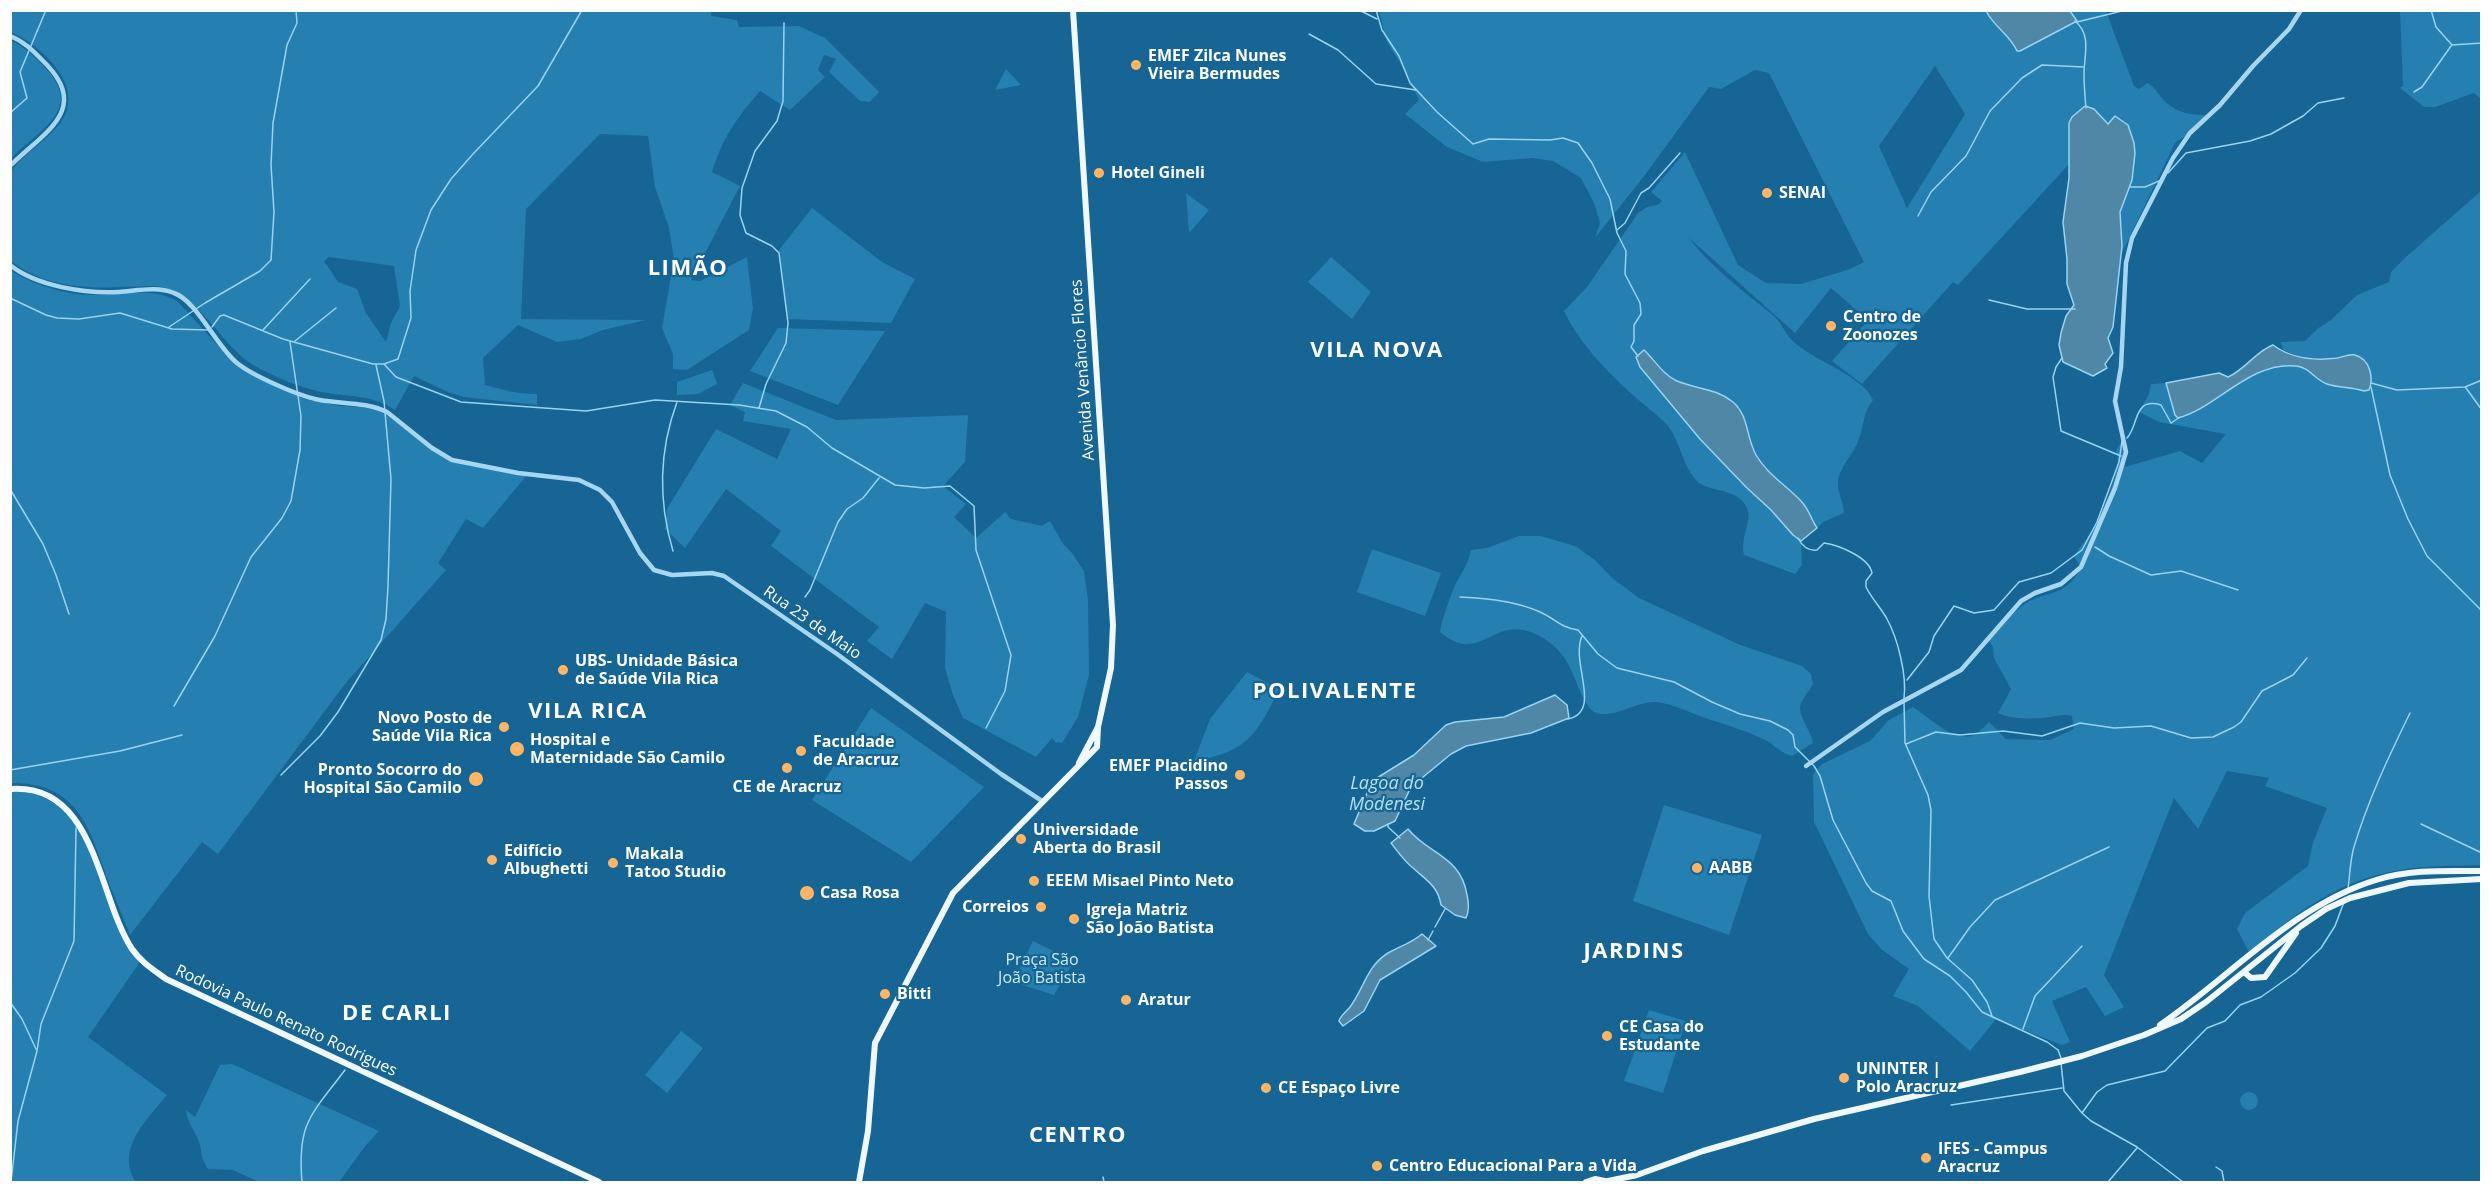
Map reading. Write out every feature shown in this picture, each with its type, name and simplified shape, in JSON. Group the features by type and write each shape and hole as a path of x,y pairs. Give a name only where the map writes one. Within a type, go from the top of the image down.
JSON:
{"main road":[{"name":"Avenida Venâncio Flores","path":"859,1182 868,1131 874,1047 885,1022 953,893 1079,763 1092,745 1111,668 1113,625 1073,10"},
{"name":"Rodovia Paulo Renato Rodrigues","path":"10,789 30,790 43,794 58,802 74,818 87,839 126,938 144,962 166,979 599,1182"},
{"path":"2144,1035 2182,1010 2291,924 2344,891 2378,879 2420,871 2481,871"},
{"path":"1586,1182 1595,1179 1609,1182 1631,1179 1703,1151 1814,1119 2082,1056 2144,1035 2181,1019 2326,909 2368,893 2409,884 2481,879"},
{"path":"2244,972 2251,978 2265,977 2301,926"},
{"path":"2244,972 2244,968 2266,944"}],"street":[{"path":"1806,766 1883,712 1961,670 2021,601 2035,593 2061,584 2081,567 2115,488 2126,452 2115,401 2121,367 2126,263 2132,238 2173,158 2190,133 2220,105 2289,29 2301,10"},
{"path":"10,36 32,49 55,73 65,94 63,111 54,126 10,166"},
{"name":"Rua 23 de Maio","path":"10,265 24,273 75,290 113,293 144,290 172,292 180,296 191,307 223,349 246,369 308,398 371,405 387,412 432,448 452,459 518,473 579,480 600,490 612,502 640,554 650,567 667,574 712,573 724,576 1042,801"}],"green space":[{"path":"10,11 711,11 711,16 737,20 739,27 799,26 825,38 879,92 870,102 860,101 829,72 836,59 824,55 818,70 825,77 790,110 760,91 726,138 712,172 740,186 691,280 700,281 747,257 753,309 749,330 687,370 673,369 673,354 662,328 674,259 669,228 655,187 648,136 600,134 526,209 521,319 646,320 603,330 581,339 557,342 518,325 483,358 485,385 537,394 537,405 464,397 414,376 395,410 377,401 303,387 253,365 232,347 191,303 169,289 152,286 94,287 64,284 37,276 11,261 11,171 58,126 66,112 69,98 58,70 48,58 36,47 11,32","holes":["329,257 394,266 400,306 391,323 386,342 366,313 357,289 338,282 324,261"]},
{"path":"1379,11 1986,11 2017,50 2021,51 2076,21 2070,11 2106,11 2134,86 2139,89 2147,83 2175,109 2205,115 2198,129 2175,143 2120,257 2122,233 2120,212 2132,180 2135,153 2094,109 2085,107 2072,117 2069,123 2070,163 1958,285 1953,282 1862,384 1832,361 1868,320 1831,288 1795,333 1688,237 1717,269 1773,315 1796,344 1860,384 1873,400 1865,414 1857,444 1839,476 1839,493 1844,513 1823,522 1817,528 1810,512 1802,502 1760,462 1750,442 1740,410 1701,387 1678,382 1668,376 1653,358 1636,357 1640,367 1702,437 1801,541 1802,565 1795,574 1744,555 1748,515 1744,503 1733,494 1706,486 1695,479 1668,426 1604,367 1578,335 1564,311 1587,287 1638,213 1662,201 1651,192 1685,152 1738,265 1766,283 1801,284 1850,269 1864,262 1769,73 1755,70 1721,89 1709,87 1645,175 1595,238 1600,223 1594,203 1581,178 1553,161 1532,158 1483,162 1447,147 1405,114 1419,100 1387,42","holes":["1935,66 1965,114 1907,208 1879,146"]},
{"path":"2400,11 2481,11 2481,99 2474,93 2435,107 2424,107 2400,88 2403,86"},
{"path":"11,41 35,57 47,70 57,84 61,97 59,109 52,120 11,159"},
{"path":"1006,69 1021,85 995,90"},
{"path":"2481,191 2481,865 2406,869 2354,883 2335,891 2299,913 2250,954 2237,929 2245,913 2308,866 2313,842 2327,808 2265,786 2269,778 2227,771 2198,829 2174,798 2104,975 2124,1007 2105,1016 2086,987 2052,1001 2070,1042 2062,1045 1996,1019 1970,1051 1918,1006 1893,996 1909,969 1881,949 1868,934 1814,822 1813,774 1822,764 1870,741 1889,720 1913,707 1942,728 1958,736 1974,735 1989,722 2006,739 2050,740 2074,729 2072,716 2068,715 2026,718 1998,713 2011,689 1994,658 1993,647 1989,641 2022,606 2061,589 2075,578 2081,568 2074,556 2096,524 2108,498 2117,466 2116,451 2124,437 2125,467 2180,451 2202,463 2226,434 2159,422 2139,412 2149,394 2151,384 2166,383 2173,411 2190,413 2253,375 2275,366 2301,366 2326,383 2364,391 2364,361 2354,355 2308,360 2283,350 2281,342 2305,341 2357,295 2389,282 2391,272 2407,256"},
{"path":"1186,193 1209,210 1189,233"},
{"path":"812,208 882,262 915,279 891,323 787,319 779,250"},
{"path":"1331,257 1371,292 1352,319 1308,282"},
{"path":"10,270 42,286 65,292 89,295 150,293 169,297 178,302 234,363 304,399 381,411 439,455 455,462 527,475 483,528 466,519 438,563 446,570 345,684 218,854 202,842 130,935 88,828 78,813 67,800 52,791 34,785 11,783"},
{"path":"778,328 885,331 838,405 750,371"},
{"path":"712,370 717,384 698,394 677,395 677,382"},
{"path":"743,383 836,420 968,415 965,462 943,486 966,504 954,517 976,538 1005,512 1011,519 1042,526 1050,521 1063,544 1084,571 1088,600 1089,675 1078,717 1062,743 1055,742 1052,738 1036,757 963,718 945,668 946,612 925,603 892,659 867,641 879,627 771,546 781,531 726,489 685,548 665,529 667,509 716,429 777,459 791,429 743,421 745,412 730,405"},
{"path":"1519,536 1541,536 1575,546 1639,598 1738,644 1802,666 1811,674 1813,684 1803,699 1800,711 1813,743 1792,756 1754,735 1662,703 1645,703 1611,714 1596,713 1591,710 1583,698 1564,658 1553,645 1538,635 1519,629 1507,630 1476,643 1466,644 1454,641 1440,632 1453,590 1471,550 1487,548"},
{"path":"1372,549 1441,573 1425,616 1357,592"},
{"path":"1247,672 1279,689 1264,718 1248,739 1238,746 1227,752 1194,761 1210,719"},
{"path":"871,708 984,787 911,862 812,800"},
{"path":"10,791 47,799 76,823 88,845 115,918 140,962 88,1037 167,1095 143,1125 131,1147 130,1170 136,1182 11,1182"},
{"name":"AABB","path":"1664,805 1762,835 1729,935 1633,901"},
{"name":"Praça São João Batista","path":"1033,941 1074,961 1054,995 1013,982"},
{"path":"1649,1010 1686,1021 1663,1093 1624,1081"},
{"path":"681,1031 703,1048 667,1093 645,1075"},
{"path":"232,1064 379,1131 339,1182 259,1182 233,1170 208,1169 203,1161 199,1142 186,1110 195,1117 220,1065"},
{"path":"2249,1092 2255,1095 2258,1101 2255,1107 2249,1110 2243,1107 2240,1101 2243,1095"}],"water":[{"path":"1986,11 2070,11 2077,21 2017,51"},
{"path":"2085,106 2094,109 2108,124 2115,116 2128,125 2135,153 2132,180 2120,212 2122,246 2113,327 2108,338 2113,353 2105,364 2107,368 2093,376 2063,362 2059,345 2066,316 2074,305 2067,284 2063,222 2069,178 2069,123 2072,117"},
{"path":"2273,345 2280,350 2304,358 2328,359 2348,355 2360,357 2370,370 2369,390 2364,391 2323,382 2301,367 2279,366 2249,378 2192,413 2178,418 2175,415 2166,383 2219,373 2228,377 2261,351"},
{"path":"1644,350 1672,378 1684,384 1720,394 1733,402 1745,420 1753,448 1760,462 1804,504 1817,528 1801,541 1746,487 1700,439 1640,367 1636,357"},
{"name":"Lagoa do Modenesi","path":"1555,695 1567,705 1569,718 1531,733 1466,746 1451,754 1411,787 1395,821 1374,831 1365,831 1354,824 1372,781 1414,755 1446,725 1504,717"},
{"path":"1408,829 1458,872 1464,882 1468,898 1466,918 1455,915 1441,905 1434,888 1391,843"},
{"path":"1422,934 1436,946 1380,980 1364,1011 1343,1026 1339,1021 1342,1015 1355,1000 1375,964 1388,953"}],"waterway":[{"path":"10,113 27,98 20,72 46,10"},
{"path":"169,327 260,271 271,260 274,212 271,165 273,123 287,45 297,23 296,10"},
{"path":"212,327 220,316 224,315 283,339 373,364 384,364 398,359 411,318 410,291 416,250 431,210 451,179 538,86 582,10"},
{"path":"1359,10 1377,19"},
{"path":"1376,10 1382,30 1399,56 1410,83 1437,112 1473,144 1489,139 1550,140 1563,138 1578,143 1592,163 1610,199 1617,233 1626,251 1625,274 1640,303 1641,314 1634,325 1634,341 1631,347 1638,356"},
{"path":"2077,22 2126,10"},
{"path":"2431,10 2436,27 2452,45 2482,43"},
{"path":"2075,21 2084,33 2085,39 2086,108"},
{"path":"759,408 766,384 786,343 788,323 779,253 772,246 746,233 740,215 742,188 755,151 777,121 783,101 784,23"},
{"path":"1309,34 1338,50 1376,84 1416,90"},
{"path":"2414,92 2422,87 2451,46"},
{"path":"1918,216 1931,192 1966,156 1990,111 2022,78 2042,65 2083,67"},
{"path":"2168,173 2186,153 2250,141 2271,134 2303,116 2318,103 2344,98"},
{"path":"1617,230 1625,223 1641,193 1649,188 1680,153"},
{"path":"2130,187 2145,187 2159,181"},
{"path":"263,330 310,279"},
{"path":"10,298 57,318 79,319 120,313 172,329 208,330"},
{"path":"1989,300 2027,309 2075,309"},
{"path":"295,341 336,308"},
{"path":"174,706 215,636 251,557 282,518 291,501 300,450 301,416 290,342"},
{"path":"2062,358 2053,377 2061,431 2121,456"},
{"path":"384,364 396,377 461,402 586,411 655,400 739,405 776,411 807,427 832,448 895,485 924,488 950,486 974,506 976,550 1011,655 1005,691 986,728"},
{"path":"281,775 320,736 338,712 381,640 386,619 391,479 384,401 376,365"},
{"path":"2371,383 2397,390 2465,387 2482,380"},
{"path":"2371,387 2390,475 2408,519 2427,556 2482,611"},
{"path":"2466,388 2482,410"},
{"path":"673,551 665,514 663,476 667,439 677,402"},
{"path":"2127,438 2141,408 2146,405 2161,405 2171,423 2180,417"},
{"path":"1907,680 1929,652 1934,636 1954,606 1974,613 1994,610 2019,582 2051,573 2082,550 2097,522 2119,462 2122,441"},
{"path":"805,597 838,522 847,509 863,498 879,478"},
{"path":"10,489 43,544 69,614"},
{"path":"1798,538 1803,546 1811,550 1817,550 1824,543 1845,549 1870,567 1872,573 1866,581 1866,587 1887,619 1895,637 1903,669 1904,698"},
{"path":"2095,547 2151,575 2181,571 2238,590"},
{"path":"1460,597 1501,601 1531,608 1566,627 1578,630 1598,654 1617,668 1674,682 1740,714 1770,721 1788,730 1793,735 1795,747 1814,766 1820,776 1833,820 1866,883 1872,891 1891,901 1903,931 1924,959 1950,976 1982,1012 2047,1042 2058,1050 2061,1058"},
{"path":"1568,719 1578,714 1585,696 1579,647 1582,636"},
{"path":"1906,744 1936,732 1960,735 2003,731 2042,736 2080,723 2114,728 2151,726 2191,738 2213,737 2241,722 2262,691 2293,675 2307,658"},
{"path":"1904,702 1905,743 1928,795 1931,810 1929,896 1934,939 1947,958 1972,980 1987,1002 1992,1016"},
{"path":"2348,889 2354,847 2366,812 2379,778 2410,713"},
{"path":"10,770 120,751 182,735"},
{"path":"1388,824 1388,827 1400,838"},
{"path":"2421,824 2482,853"},
{"path":"11,1182 18,1121 37,1051 41,1024 74,941 76,828"},
{"path":"1948,958 1970,927 1995,900 2109,847"},
{"path":"2082,1113 2097,1092 2107,1085 2165,1071 2207,1028 2225,1021 2240,1005 2261,997 2295,973 2321,948 2335,926 2344,902"},
{"path":"1435,927 1445,909"},
{"path":"1428,940 1433,931"},
{"path":"2023,1029 2035,996 2082,946"},
{"path":"10,1002 22,1019 36,1049"},
{"path":"2061,1063 2064,1091 2082,1113 2091,1121 2137,1147 2183,1182"},
{"path":"302,1182 304,1132 315,1110 345,1070"},
{"path":"1951,1105 2062,1088"},
{"path":"2108,1182 2137,1148"},
{"path":"2216,1167 2222,1171 2224,1182"},
{"path":"1103,1177 1104,1182"}],"place":[{"name":"EMEF Zilca Nunes Vieira Bermudes","path":"1136,65"},
{"name":"Hotel Gineli","path":"1099,173"},
{"name":"SENAI","path":"1767,193"},
{"name":"Centro de Zoonozes","path":"1831,326"},
{"name":"UBS- Unidade Básica de Saúde Vila Rica","path":"563,670"},
{"name":"Novo Posto de Saúde Vila Rica","path":"504,727"},
{"name":"Hospital e Maternidade São Camilo","path":"517,749"},
{"name":"Faculdade de Aracruz","path":"801,751"},
{"name":"CE de Aracruz","path":"787,768"},
{"name":"EMEF Placidino Passos","path":"1240,775"},
{"name":"Pronto Socorro do Hospital São Camilo","path":"476,779"},
{"name":"Universidade Aberta do Brasil","path":"1021,839"},
{"name":"Edifício Albughetti","path":"492,860"},
{"name":"Makala Tatoo Studio","path":"613,863"},
{"name":"AABB","path":"1697,868"},
{"name":"EEEM Misael Pinto Neto","path":"1034,881"},
{"name":"Casa Rosa","path":"807,893"},
{"name":"Correios","path":"1041,907"},
{"name":"Igreja Matriz São João Batista","path":"1074,919"},
{"name":"Bitti","path":"885,994"},
{"name":"Aratur","path":"1126,1000"},
{"name":"CE Casa do Estudante","path":"1607,1036"},
{"name":"UNINTER | Polo Aracruz","path":"1844,1078"},
{"name":"CE Espaço Livre","path":"1266,1088"},
{"name":"IFES - Campus Aracruz","path":"1926,1158"},
{"name":"Centro Educacional Para a Vida","path":"1377,1166"}],"district":[{"name":"LIMÃO","path":"688,269"},
{"name":"VILA NOVA","path":"1377,351"},
{"name":"POLIVALENTE","path":"1335,692"},
{"name":"VILA RICA","path":"588,712"},
{"name":"JARDINS","path":"1634,952"},
{"name":"DE CARLI","path":"397,1014"},
{"name":"CENTRO","path":"1078,1136"}]}
